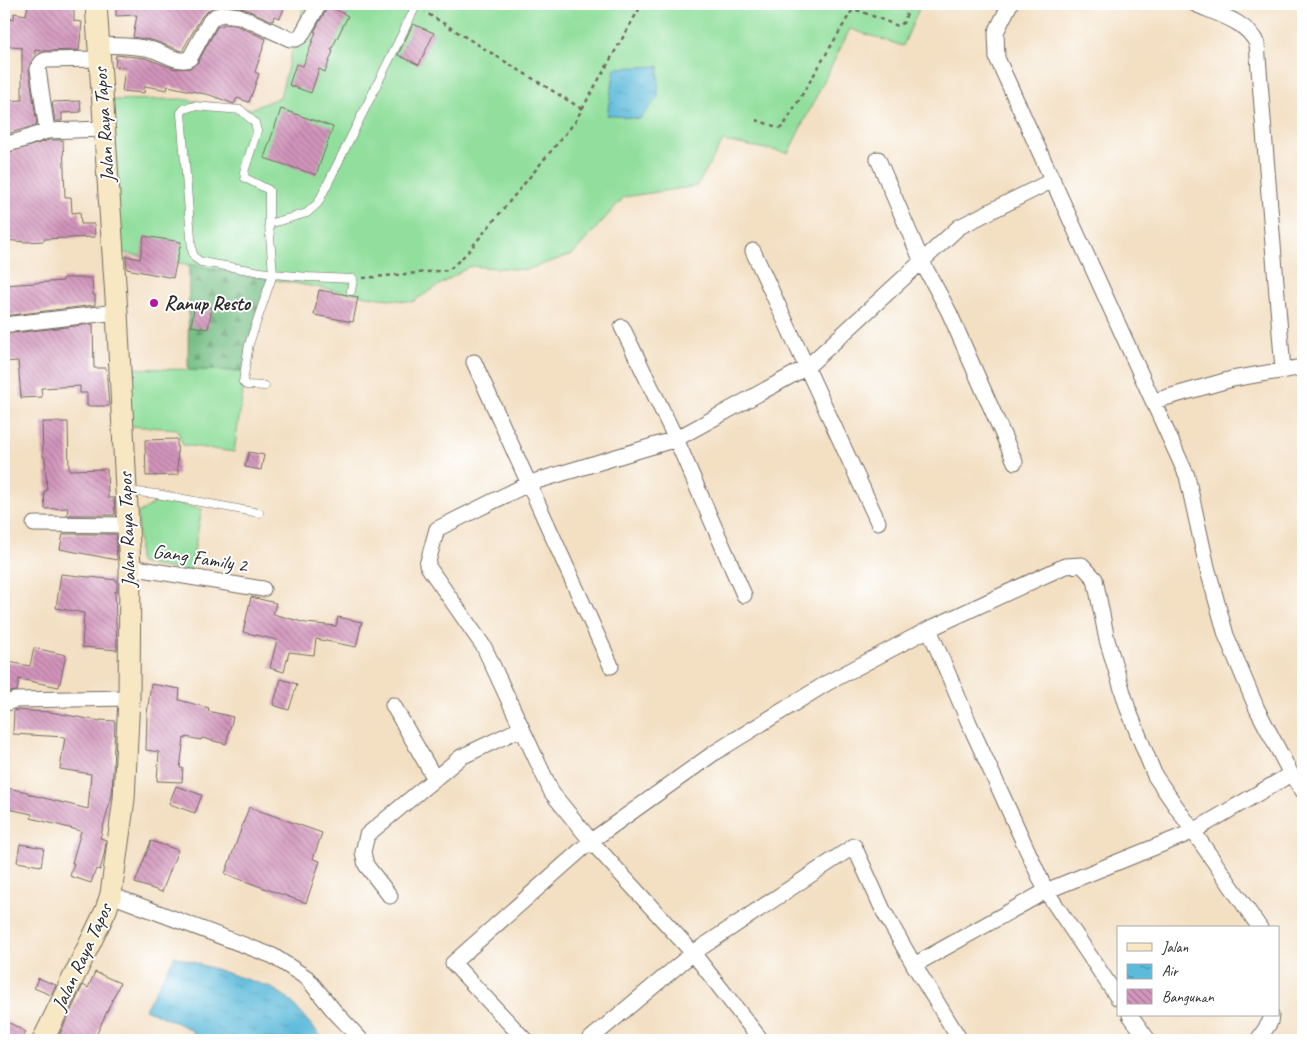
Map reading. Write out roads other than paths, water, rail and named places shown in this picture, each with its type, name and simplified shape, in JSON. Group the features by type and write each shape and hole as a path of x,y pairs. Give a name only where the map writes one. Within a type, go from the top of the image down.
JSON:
{"main road":[{"name":"Jalan Raya Tapos","path":"43,1040 100,924 111,894 122,817 129,698 130,567 117,312 103,129 96,4"}],"street":[{"path":"47,131 38,69 40,64 47,60 99,52 151,49 180,60 186,60 190,58 210,22 216,16 224,14 239,16 294,40 301,36 319,4"},
{"path":"1010,4 996,32 997,58 1187,476 1207,567 1226,635 1257,709 1291,774 1303,792"},
{"path":"1195,4 1240,24 1253,34 1257,44 1283,370"},
{"path":"4,145 47,131 103,129"},
{"path":"878,159 922,262 949,312 1015,462"},
{"path":"761,1040 693,953 591,842 552,793 484,647 427,565 437,529 530,484 676,440 808,367 960,227 1054,180"},
{"path":"752,251 808,367 878,522"},
{"path":"4,325 117,312"},
{"path":"622,327 676,440 744,595"},
{"path":"474,362 611,666"},
{"path":"1154,401 1232,379 1303,366"},
{"path":"34,524 128,525"},
{"path":"525,1040 453,963 591,842 714,753 827,683 929,630 1065,566 1082,565 1095,579 1106,640 1128,709 1155,776 1259,926"},
{"name":"Gang Family 2","path":"130,567 264,589"},
{"path":"929,630 969,723 1046,891 1117,997"},
{"path":"4,704 15,700 129,698"},
{"path":"393,705 435,779"},
{"path":"390,896 366,864 363,852 367,835 462,757 522,728"},
{"path":"914,965 1046,891 1192,832 1291,774"},
{"path":"589,1040 693,953 854,846 883,910 960,1040"},
{"path":"119,898 273,956 307,978 361,1040"},
{"path":"1131,1016 1148,1040"},
{"path":"1258,1040 1270,1022 1270,1016"}],"lane":[{"path":"269,224 307,213 318,203 416,5"},
{"path":"265,386 246,385 243,382 249,344 273,274 269,224 269,190 245,178 244,172 257,131 256,123 241,110 194,106 184,108 182,113 194,256 201,262 273,274 353,279 351,291"},
{"path":"126,491 157,494 259,513"}],"water":[{"path":"659,66 658,97 640,119 607,115 615,68"},
{"path":"175,956 270,987 288,998 324,1040 195,1040 195,1036 190,1029 145,1009"}],"place":[{"name":"Ranup Resto","path":"154,303"}]}
